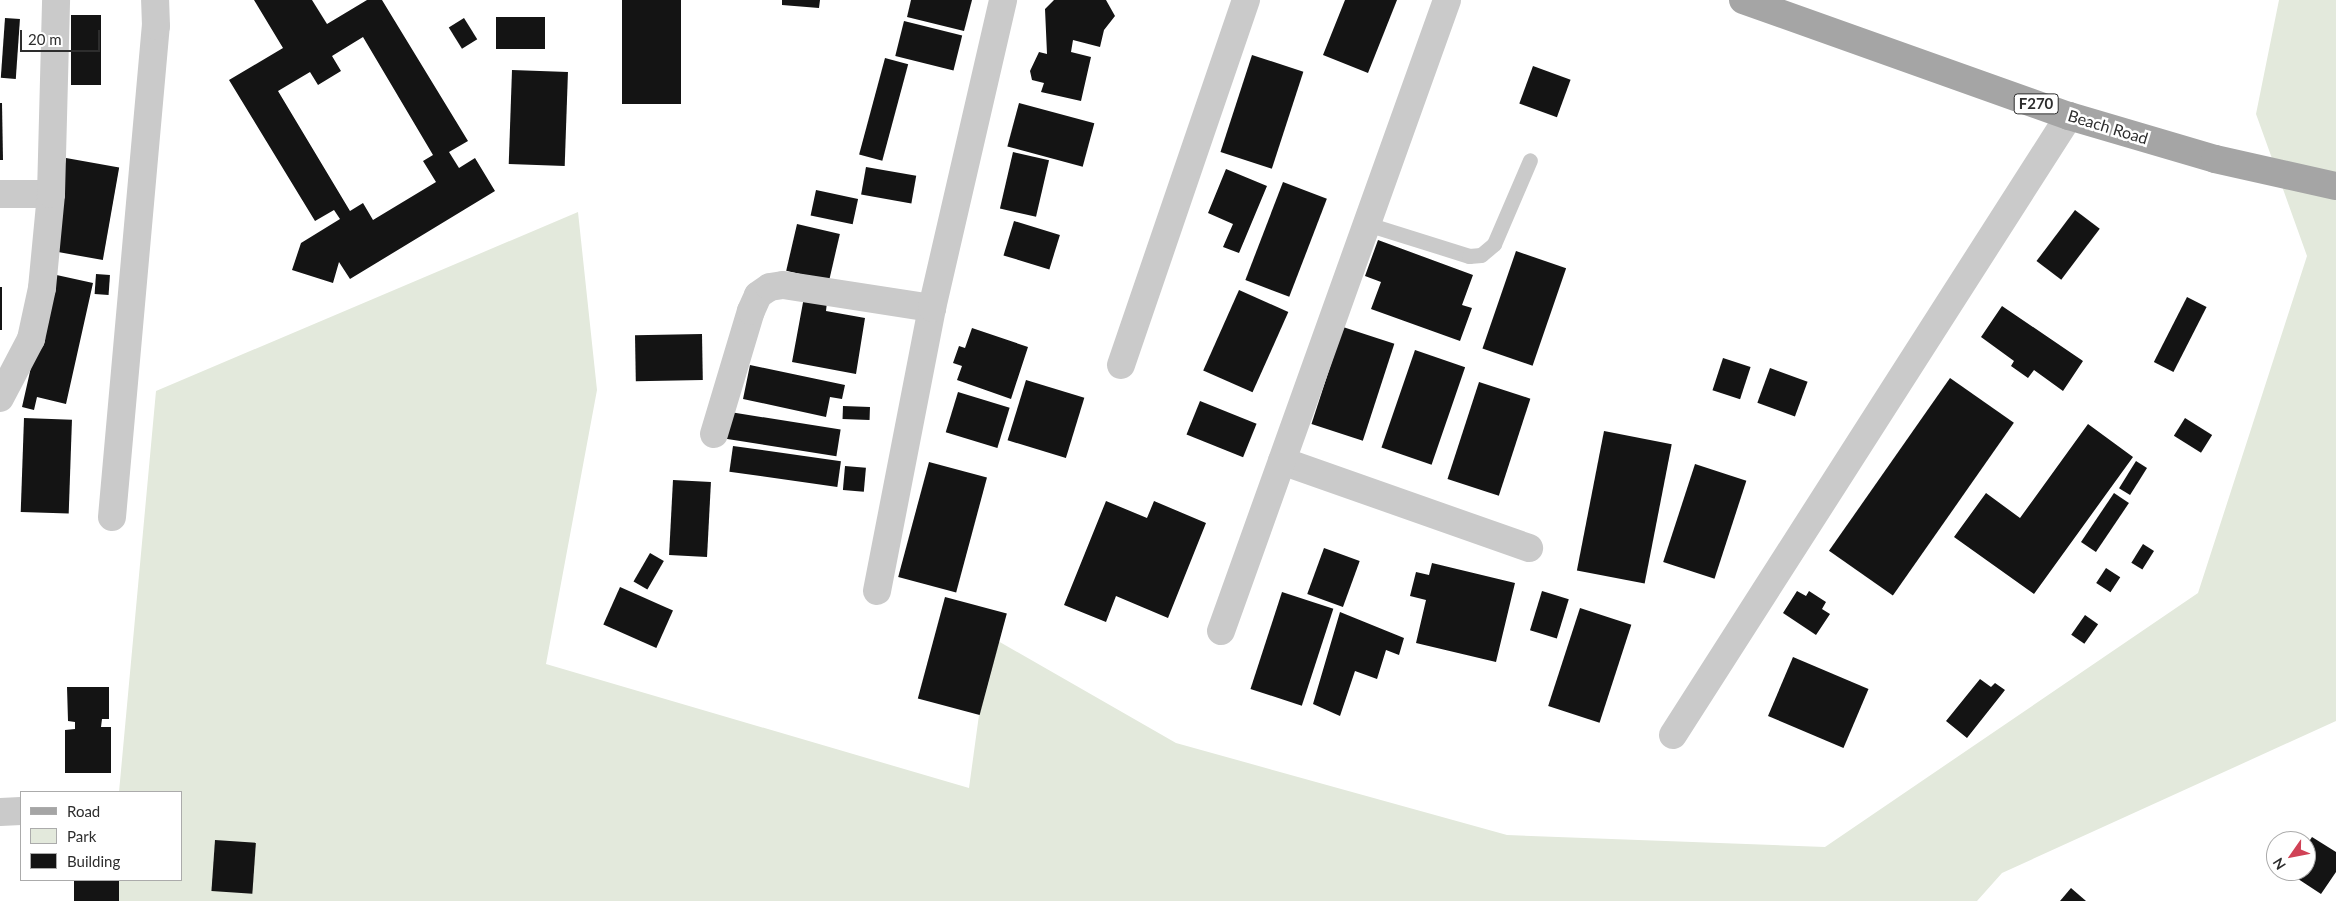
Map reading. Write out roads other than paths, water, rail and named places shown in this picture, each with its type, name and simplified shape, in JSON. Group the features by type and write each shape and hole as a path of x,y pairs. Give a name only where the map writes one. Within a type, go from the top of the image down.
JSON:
{"main road":[{"name":"Beach Road","path":"1743,0 2069,116 2215,159 2336,186"}],"street":[{"path":"0,398 31,339 42,288 52,194 56,0"},
{"path":"112,517 156,26 155,0"},
{"path":"878,591 932,308 1003,0"},
{"path":"1121,365 1246,0"},
{"path":"1221,631 1447,0"},
{"path":"1673,735 2069,116"},
{"path":"0,194 52,194"},
{"path":"714,434 751,311 758,295 770,287 783,285 932,308"},
{"path":"1282,461 1530,548"},
{"path":"0,812 20,811"}],"lane":[{"path":"1367,224 1469,256 1481,255 1494,244 1530,160"}]}
